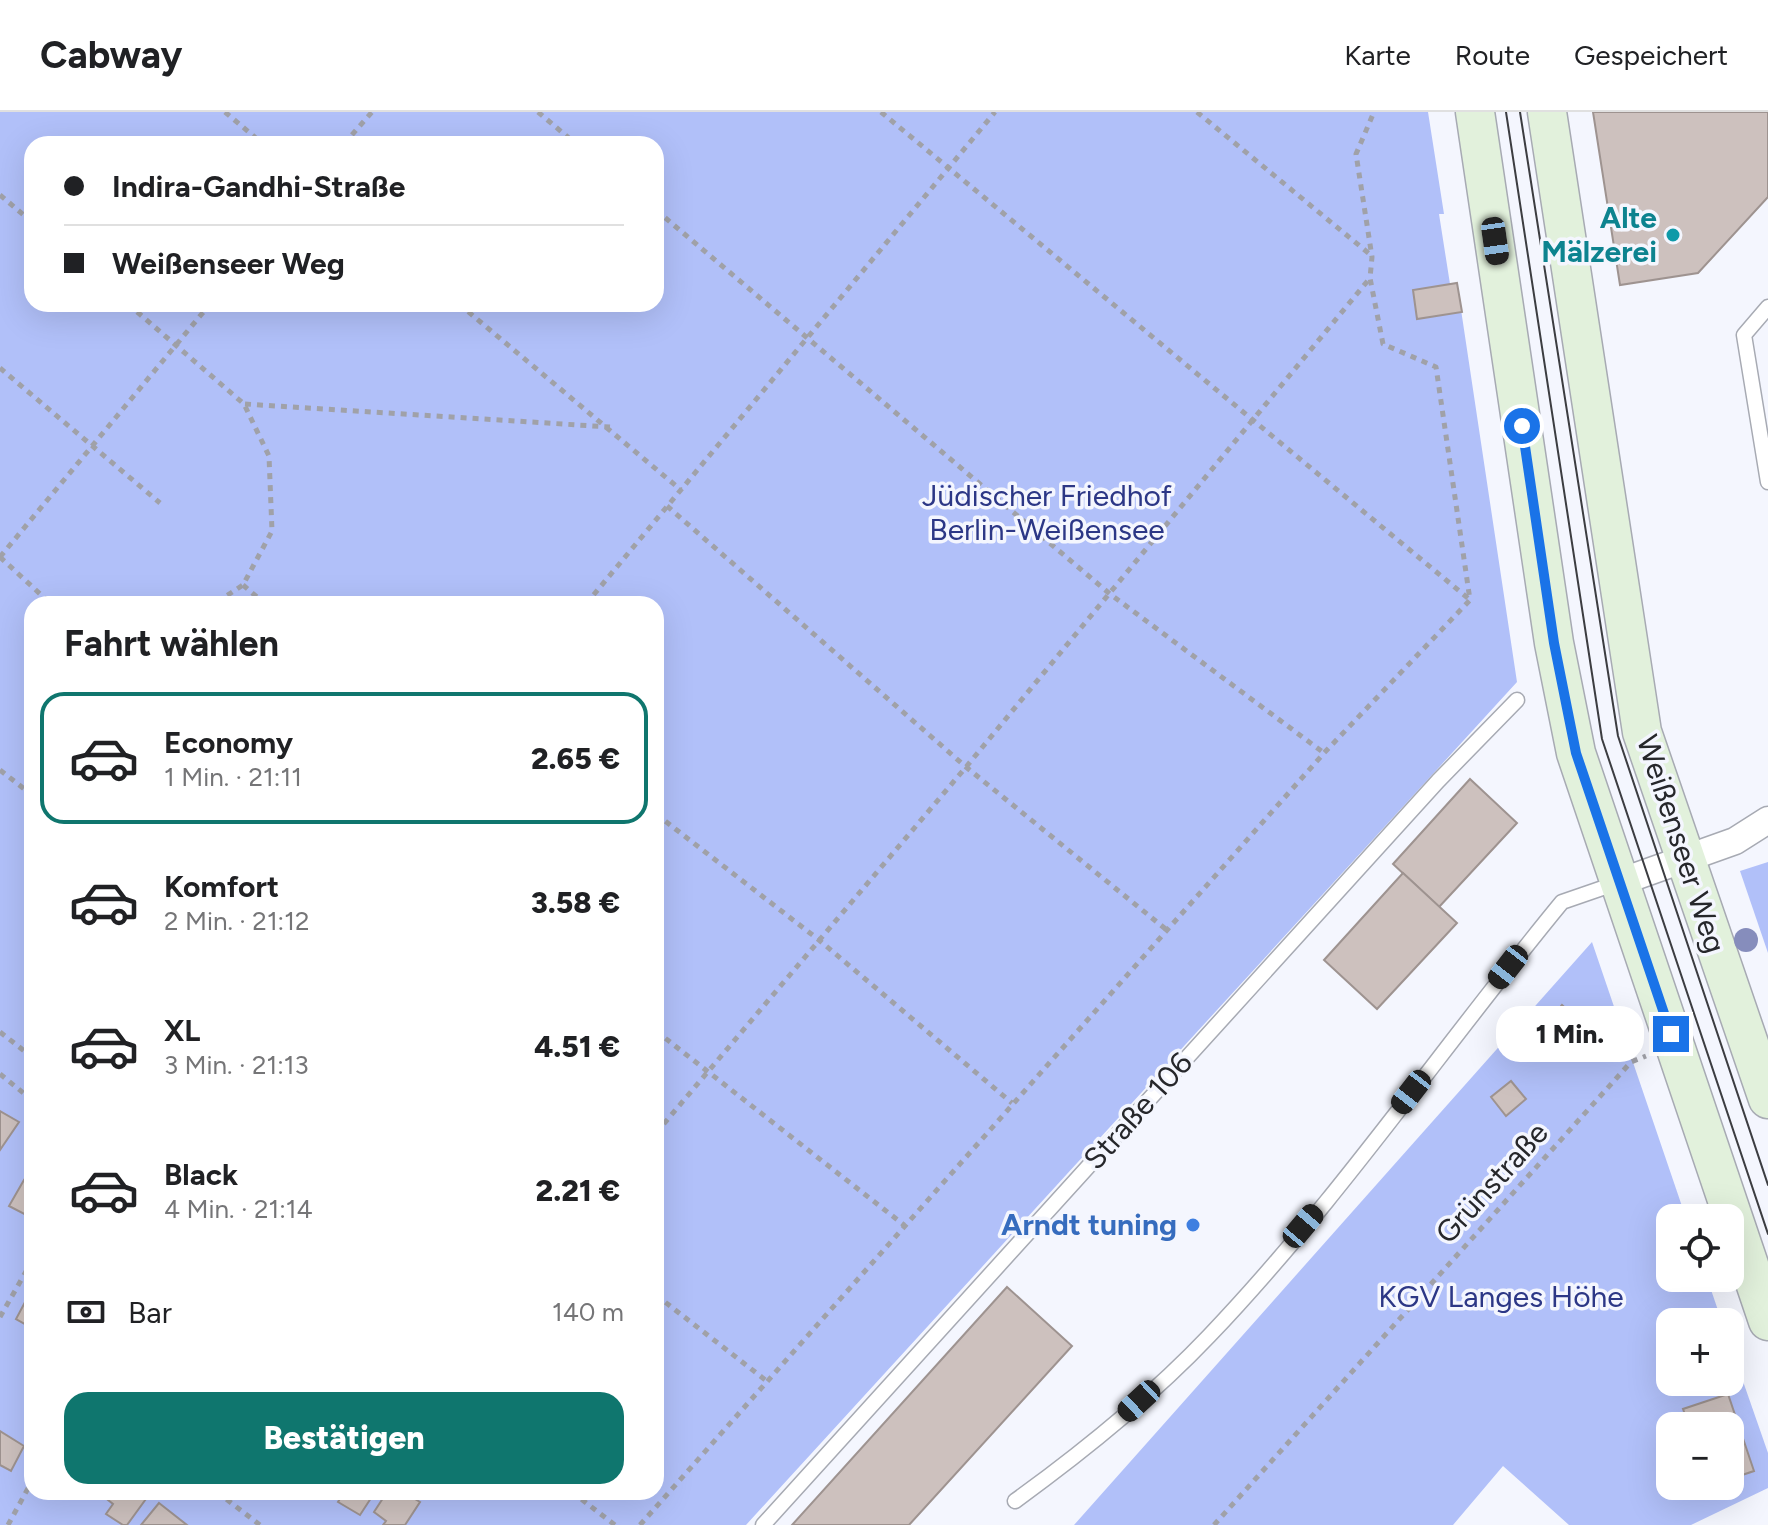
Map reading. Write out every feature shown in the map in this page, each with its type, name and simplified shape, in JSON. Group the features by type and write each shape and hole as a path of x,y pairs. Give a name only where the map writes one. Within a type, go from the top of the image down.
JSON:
{"main road":[{"path":"1475,112 1554,643 1576,753 1768,1321"},
{"name":"Weißenseer Weg","path":"1547,112 1642,732 1768,1099"}],"street":[{"path":"1620,882 1735,841 1768,820"}],"lane":[{"path":"1768,307 1744,335 1768,482"},
{"name":"Straße 106","path":"763,1525 1438,781 1517,700"},
{"path":"1015,1501 1093,1444 1209,1336 1329,1195 1562,902 1620,882"}],"path":[{"path":"225,112 254,136"},
{"path":"351,136 372,112"},
{"path":"538,112 566,136"},
{"path":"881,112 1470,600"},
{"path":"593,596 995,112"},
{"path":"1197,112 1372,257"},
{"path":"1374,112 1356,154 1372,257 1370,278 1383,344 1436,367 1470,600"},
{"path":"0,195 24,215"},
{"path":"664,217 1110,594 1324,753"},
{"path":"664,1124 966,767 1370,278"},
{"path":"137,312 244,404 269,456 272,531 243,585 226,596"},
{"path":"42,596 0,557 203,312"},
{"path":"469,312 610,427 681,490"},
{"path":"0,368 160,503"},
{"path":"244,404 610,427"},
{"path":"667,506 966,767 1168,931"},
{"path":"243,585 256,596"},
{"path":"664,1498 1324,753 1470,600"},
{"path":"0,770 24,789"},
{"path":"664,820 819,940 1012,1103"},
{"path":"0,1032 24,1051"},
{"path":"664,1037 904,1225"},
{"name":"Grünstraße","path":"1214,1525 1631,1062 1646,1056"},
{"path":"0,1074 24,1094"},
{"path":"0,1317 24,1276"},
{"path":"664,1301 768,1382"},
{"path":"8,1525 24,1496"},
{"path":"227,1500 260,1525"},
{"path":"582,1500 615,1525"},
{"path":"640,1525 662,1500"}],"green space":[{"name":"Jüdischer Friedhof Berlin-Weißensee","path":"0,112 1428,112 1444,214 1439,214 1450,284 1457,283 1517,682 746,1525 0,1525"},
{"path":"1768,862 1768,953 1740,871"},
{"name":"KGV Langes Höhe","path":"1592,942 1681,1204 1656,1204 1656,1292 1712,1292 1717,1308 1656,1308 1656,1396 1744,1396 1744,1384 1768,1453 1768,1488 1744,1500 1744,1412 1656,1412 1656,1500 1743,1500 1691,1525 1569,1525 1503,1466 1453,1525 1074,1525"}],"building":[{"name":"Alte Mälzerei","path":"1593,112 1768,112 1768,197 1698,273 1620,285"},
{"path":"1457,283 1462,312 1417,319 1413,290"},
{"path":"1470,779 1517,823 1439,907 1393,864"},
{"path":"1403,873 1457,923 1377,1009 1324,960"},
{"path":"1562,1005 1597,1037 1579,1056 1545,1025"},
{"path":"1511,1081 1526,1099 1506,1116 1491,1097"},
{"path":"0,1111 19,1122 0,1150"},
{"path":"24,1180 24,1214 9,1206"},
{"path":"1007,1287 1072,1346 909,1525 792,1525"},
{"path":"24,1304 24,1324 16,1319"},
{"path":"1729,1396 1734,1412 1684,1412 1683,1409"},
{"path":"0,1431 24,1446 11,1471 0,1465"},
{"path":"1744,1441 1754,1471 1744,1474"},
{"path":"108,1500 145,1500 127,1525 106,1514 113,1504"},
{"path":"339,1500 370,1500 360,1515"},
{"path":"382,1500 420,1502 405,1525 383,1525 386,1521 374,1512"},
{"path":"159,1503 187,1525 141,1525"}],"tram line":[{"path":"1506,112 1602,739 1768,1234"},
{"path":"1520,112 1618,736 1768,1185"}],"place":[{"name":"Alte Mälzerei","path":"1673,235"},
{"name":"Arndt tuning","path":"1193,1225"}],"route":[{"path":"1522,426 1554,643 1576,753 1671,1034"}]}
